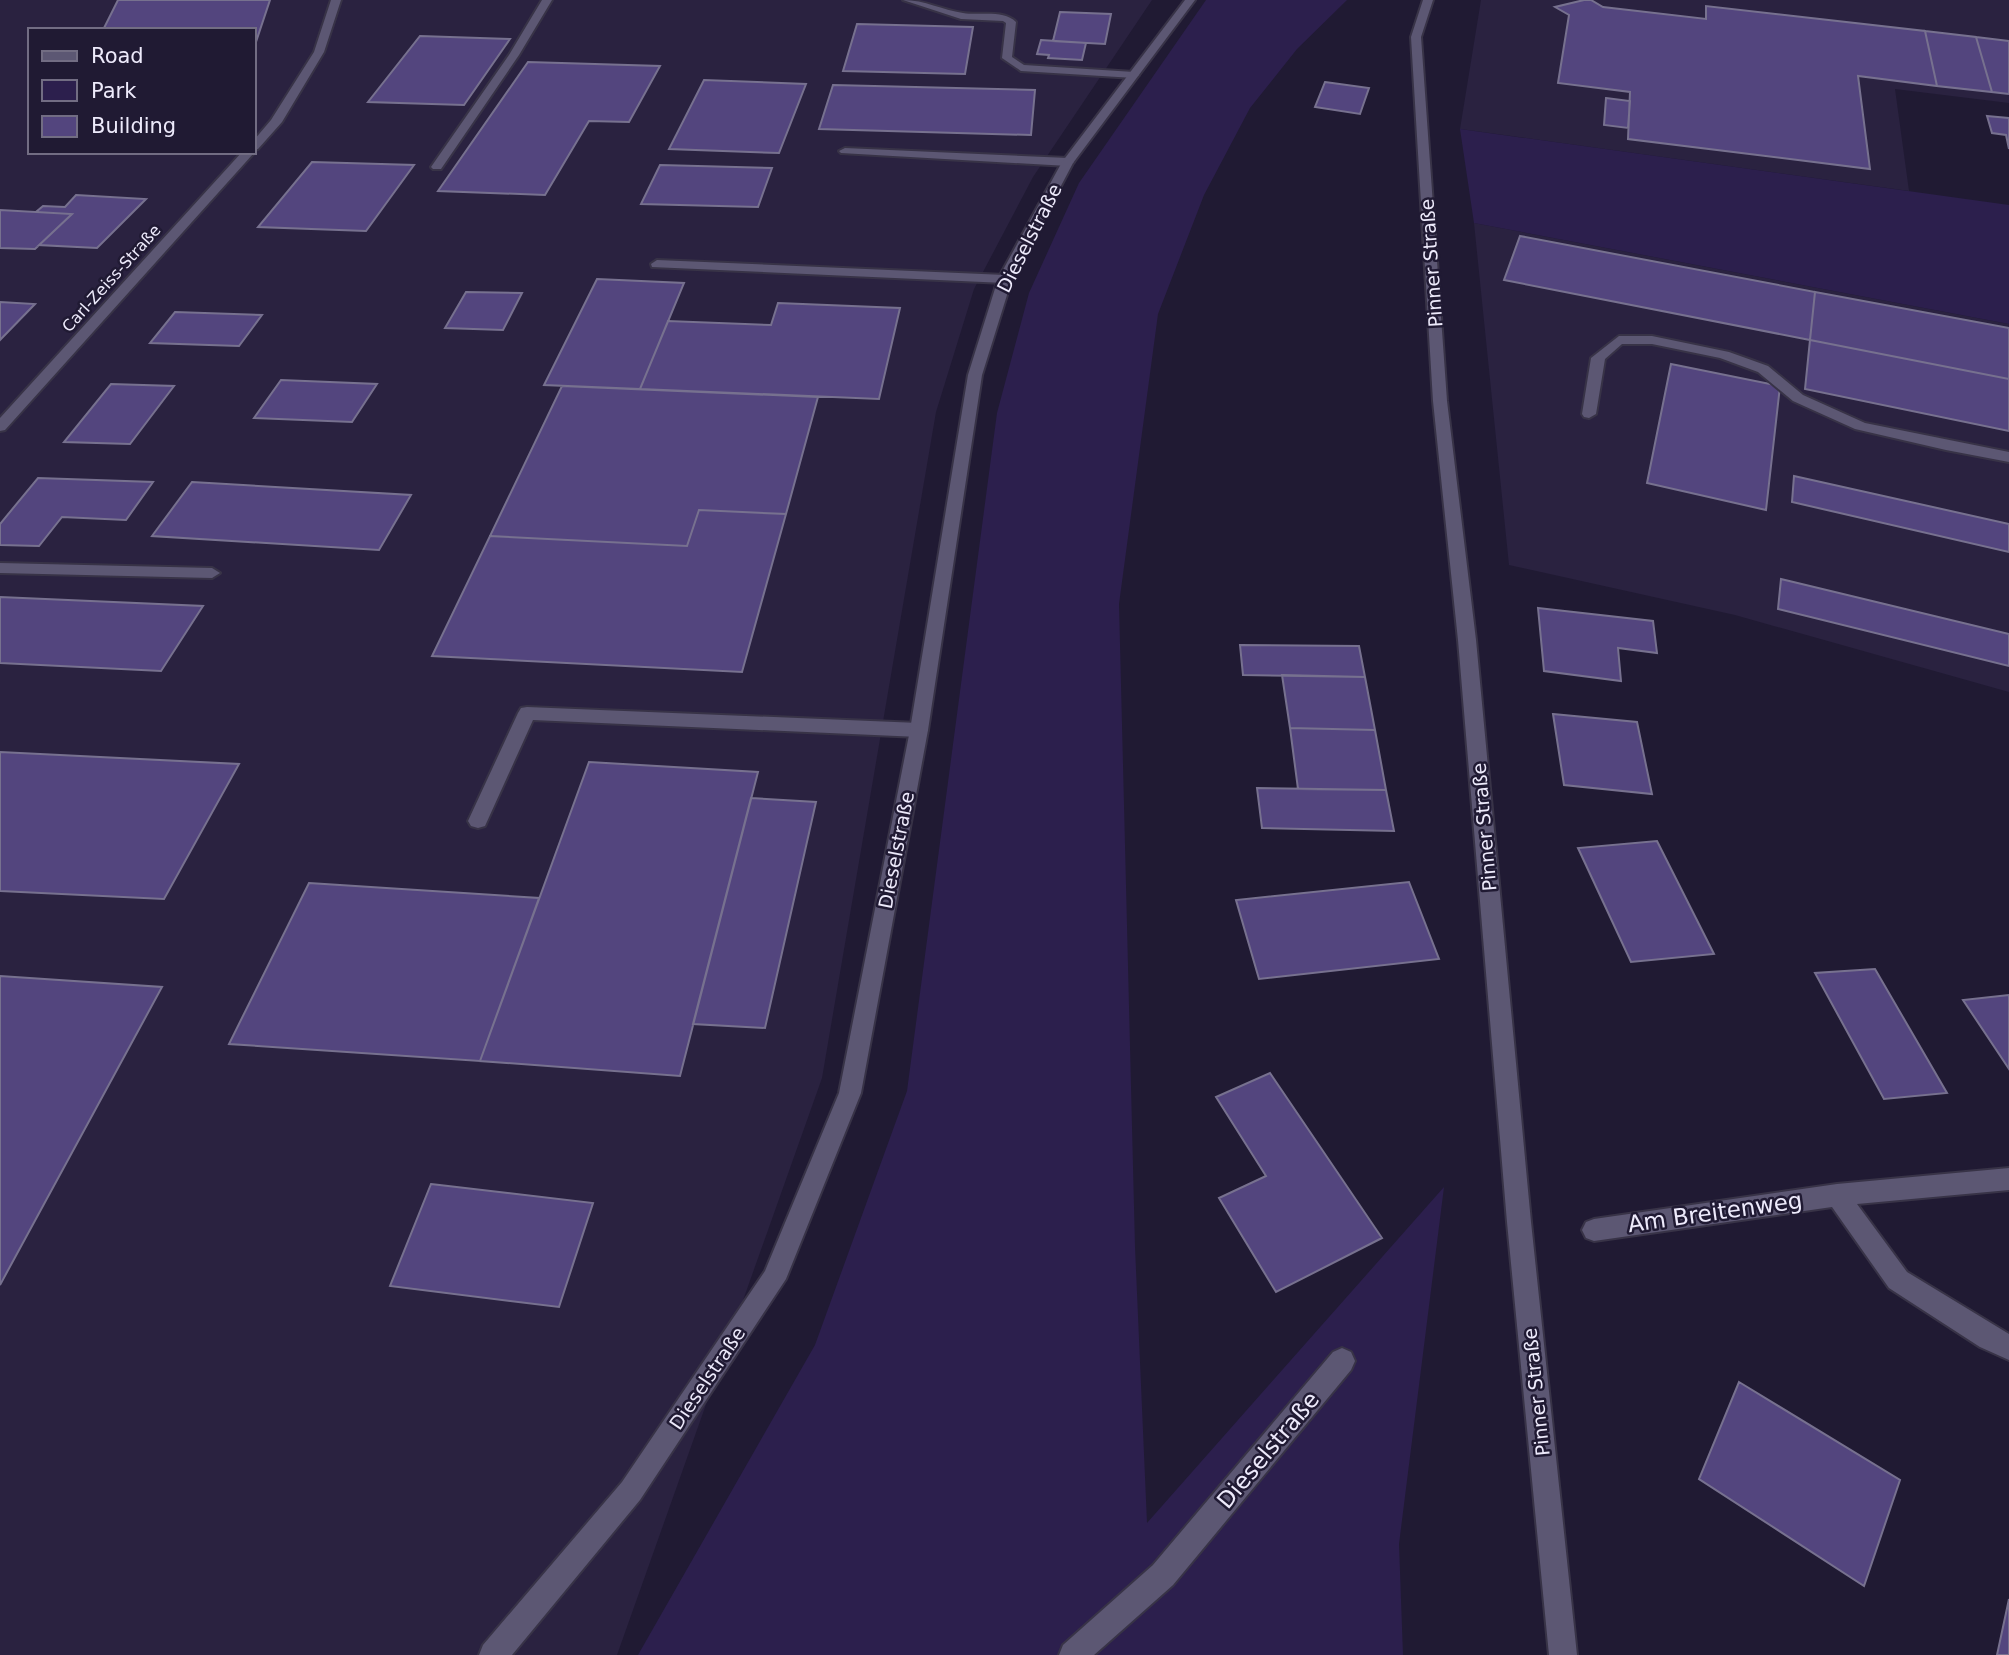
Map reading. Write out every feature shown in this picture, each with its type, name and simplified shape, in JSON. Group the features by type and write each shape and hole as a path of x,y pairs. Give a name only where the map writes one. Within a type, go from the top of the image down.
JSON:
{"street":[{"path":"256,145 276,122 318,52 336,0"},
{"path":"436,167 514,55 547,0"},
{"path":"908,0 961,16 992,17 1011,22 1007,58 1021,68 1134,75"},
{"name":"Dieselstraße","path":"493,1655 631,1491 774,1279 850,1093 919,730 975,376 1005,279 1068,162 1189,0"},
{"name":"Pinner Straße","path":"1428,0 1416,37 1440,401 1468,654 1519,1222 1563,1655"},
{"path":"845,151 1068,162"},
{"name":"Carl-Zeiss-Straße","path":"0,427 247,154"},
{"path":"657,264 1005,279"},
{"path":"0,568 212,573"},
{"path":"478,821 527,713 919,730"},
{"name":"Am Breitenweg","path":"1594,1230 1837,1195 2009,1179"},
{"path":"1837,1195 1898,1280 1989,1338 2009,1347"},
{"name":"Dieselstraße","path":"1073,1655 1163,1574 1342,1361"}],"lane":[{"path":"1589,414 1598,358 1619,340 1651,340 1724,355 1763,369 1798,398 1860,426 1945,446 2009,457"}],"shaded area":[{"path":"0,0 1152,0 1033,177 974,289 936,412 822,1078 617,1655 0,1655"},
{"path":"1481,0 2009,0 2009,103 1895,89 1909,191 1460,129"},
{"path":"1474,223 2009,324 2009,692 1735,615 1509,565"}],"green space":[{"path":"1206,0 1347,0 1297,49 1250,108 1204,195 1158,314 1119,604 1135,1247 1147,1523 1444,1187 1399,1544 1403,1655 638,1655 815,1345 907,1091 997,413 1029,293 1079,183"},
{"path":"1460,129 2009,205 2009,324 1474,223"}],"building":[{"path":"118,0 270,0 256,42 256,28 104,28"},
{"path":"1591,0 1603,7 1706,19 1706,6 1925,31 1937,86 1858,76 1870,169 1628,139 1630,92 1558,83 1569,15 1555,7"},
{"path":"1060,12 1111,14 1105,44 1053,41"},
{"path":"857,24 973,27 965,74 843,71"},
{"path":"1925,31 1976,37 1992,92 1937,86"},
{"path":"420,36 510,39 464,105 368,102"},
{"path":"1976,37 2009,41 2009,94 1992,92"},
{"path":"1041,40 1086,43 1082,60 1048,58 1049,55 1037,54"},
{"path":"528,62 660,66 629,122 589,121 545,195 438,191"},
{"path":"704,80 806,84 779,153 669,149"},
{"path":"1325,82 1369,88 1360,114 1315,107"},
{"path":"833,85 1035,90 1031,135 819,129"},
{"path":"1606,98 1630,101 1628,128 1604,125"},
{"path":"1987,116 2009,118 2009,149 2006,135 1992,133"},
{"path":"312,162 414,165 366,231 258,227"},
{"path":"660,165 772,168 758,207 641,204"},
{"path":"76,195 146,199 97,248 39,245 72,214 36,212 43,206 65,207"},
{"path":"0,210 72,214 35,249 0,248"},
{"path":"1520,236 1815,292 1810,340 1504,280"},
{"path":"597,279 684,283 640,389 544,385"},
{"path":"466,292 522,293 503,330 445,328"},
{"path":"1815,292 2009,328 2009,379 1810,340"},
{"path":"0,302 35,304 0,340"},
{"path":"778,303 900,308 879,399 640,389 668,321 771,325"},
{"path":"175,312 262,315 239,346 150,343"},
{"path":"1810,340 2009,379 2009,431 1805,389"},
{"path":"1671,364 1780,386 1766,510 1647,483"},
{"path":"281,380 377,384 352,422 254,418"},
{"path":"111,384 174,386 130,444 64,442"},
{"path":"562,386 818,397 786,514 699,510 687,546 490,536"},
{"path":"1794,476 2009,524 2009,552 1792,502"},
{"path":"38,478 153,482 126,520 62,517 39,546 0,545 0,524"},
{"path":"192,482 411,495 379,550 152,536"},
{"path":"699,510 786,514 742,672 432,656 490,536 687,546"},
{"path":"1781,579 2009,634 2009,666 1778,609"},
{"path":"0,597 203,606 161,671 0,663"},
{"path":"1538,608 1653,621 1657,653 1618,648 1621,681 1544,671"},
{"path":"1240,645 1359,646 1365,677 1243,675"},
{"path":"1282,675 1365,677 1375,730 1290,728"},
{"path":"1553,714 1637,722 1652,794 1564,785"},
{"path":"1290,728 1375,730 1386,790 1298,789"},
{"path":"0,752 239,764 164,899 0,891"},
{"path":"589,762 758,772 680,1076 480,1061"},
{"path":"1257,788 1386,790 1394,831 1262,828"},
{"path":"751,798 816,802 765,1028 693,1024"},
{"path":"1657,841 1714,954 1631,962 1578,848"},
{"path":"1409,882 1439,959 1259,979 1236,900"},
{"path":"309,883 539,898 480,1061 229,1044"},
{"path":"1875,969 1947,1093 1884,1099 1815,973"},
{"path":"0,976 162,987 0,1285"},
{"path":"2009,995 2009,1069 1963,1000"},
{"path":"1270,1073 1382,1238 1276,1292 1219,1198 1266,1176 1216,1097"},
{"path":"431,1184 593,1203 559,1307 390,1286"},
{"path":"1739,1382 1900,1480 1864,1586 1699,1479"},
{"path":"2009,1599 2009,1655 1997,1655"}]}
